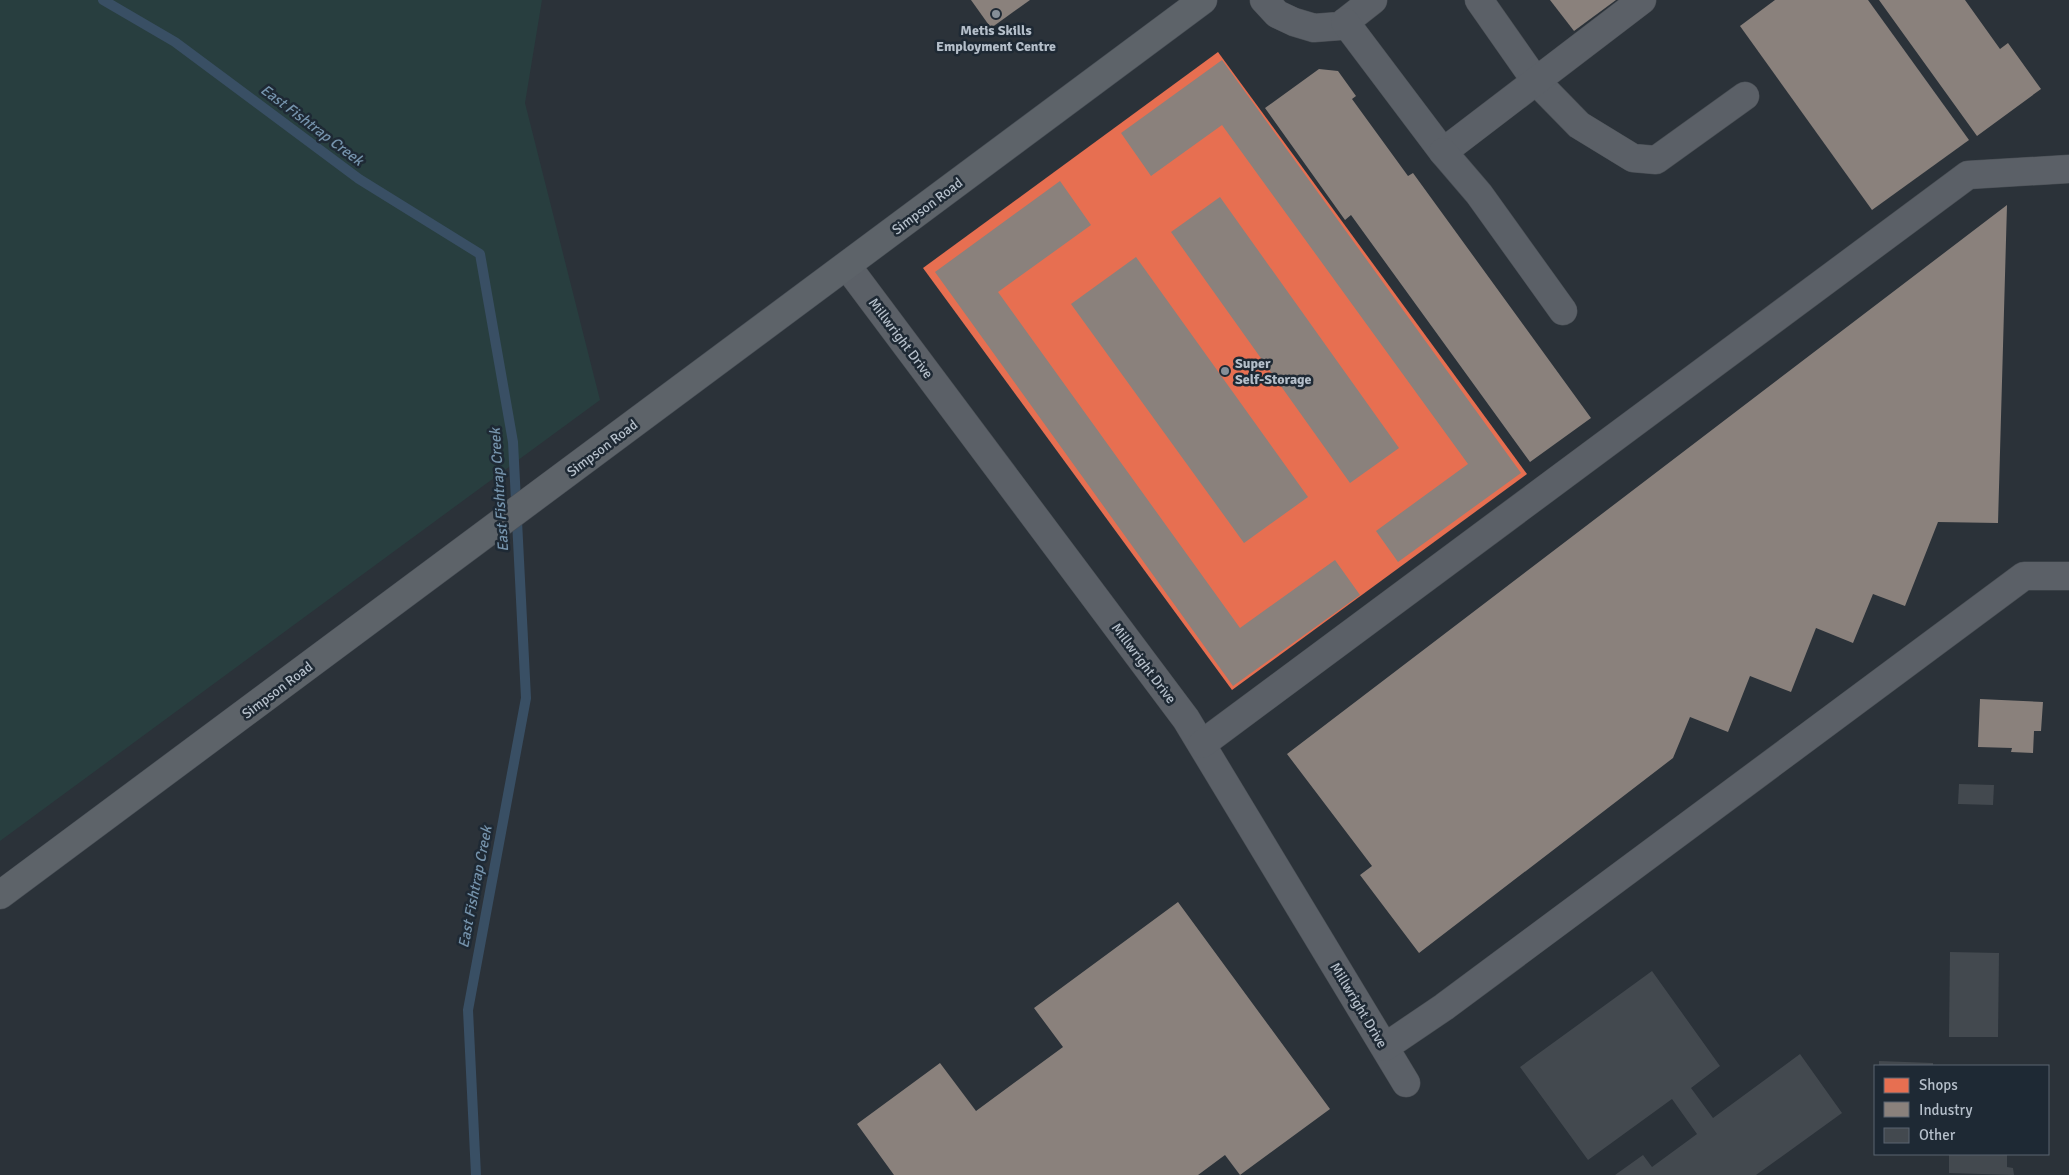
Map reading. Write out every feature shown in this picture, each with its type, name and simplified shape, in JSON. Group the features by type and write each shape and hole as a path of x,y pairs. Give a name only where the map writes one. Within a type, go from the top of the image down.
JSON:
{"main road":[{"name":"Simpson Road","path":"0,895 1203,0"}],"street":[{"path":"1264,0 1277,14 1314,28 1340,26 1373,0"},
{"path":"1479,0 1535,80 1579,125 1633,158 1656,160 1745,96"},
{"path":"1443,152 1642,0"},
{"path":"1345,22 1443,152 1479,194 1564,311"},
{"path":"1202,744 1968,175 2069,169"},
{"name":"Millwright Drive","path":"847,266 1186,719 1406,1083"},
{"path":"1384,1047 1444,1007 2024,576 2069,576"}],"green space":[{"path":"0,0 542,0 525,103 600,400 0,841"}],"building: Shops":[{"name":"Super Self-Storage","path":"1218,52 1527,474 1232,690 923,268"}],"building: Industry":[{"name":"Metis Skills Employment Centre","path":"971,0 1030,0 991,28"},
{"path":"1550,0 1616,0 1574,31"},
{"path":"1775,0 1868,0 1969,140 1872,210 1740,26"},
{"path":"1879,0 1965,0 2000,49 2008,43 2041,89 1977,136"},
{"path":"1222,60 1521,473 1398,562 1376,531 1468,464 1222,125 1151,176 1121,133"},
{"path":"1319,69 1338,71 1356,96 1352,99 1408,176 1413,173 1591,418 1530,462 1351,215 1345,220 1265,108"},
{"path":"1060,181 1091,225 998,292 1240,628 1335,560 1360,595 1233,686 935,272"},
{"path":"1220,197 1399,448 1350,483 1171,232"},
{"path":"2007,205 1998,523 1938,522 1905,606 1873,594 1853,643 1816,628 1791,692 1750,676 1728,732 1690,717 1673,758 1419,953 1360,875 1372,866 1287,754"},
{"path":"1136,257 1308,497 1244,543 1071,304"},
{"path":"1980,699 2043,702 2041,731 2034,731 2033,753 2011,752 2012,748 1978,747"},
{"path":"1178,902 1330,1109 1240,1175 1225,1155 1198,1175 894,1175 857,1124 940,1063 976,1111 1063,1047 1034,1008"}],"building: Other":[{"path":"1959,784 1994,785 1993,805 1958,804"},
{"path":"1950,952 1999,953 1998,1037 1949,1037"},
{"path":"1652,971 1720,1066 1691,1088 1713,1118 1800,1054 1842,1113 1756,1175 1615,1175 1643,1155 1652,1167 1697,1134 1672,1099 1588,1160 1520,1067"},
{"path":"1879,1061 1933,1063 1933,1065 1879,1065"},
{"path":"1949,1155 2007,1155 2007,1167 2013,1168 2014,1175 1949,1173"}],"waterway":[{"name":"East Fishtrap Creek","path":"103,0 175,42 359,179 480,254 513,442 526,698 468,1010 476,1175"}],"place":[{"name":"Metis Skills Employment Centre","path":"996,14"},
{"name":"Super Self-Storage","path":"1225,371"}]}
